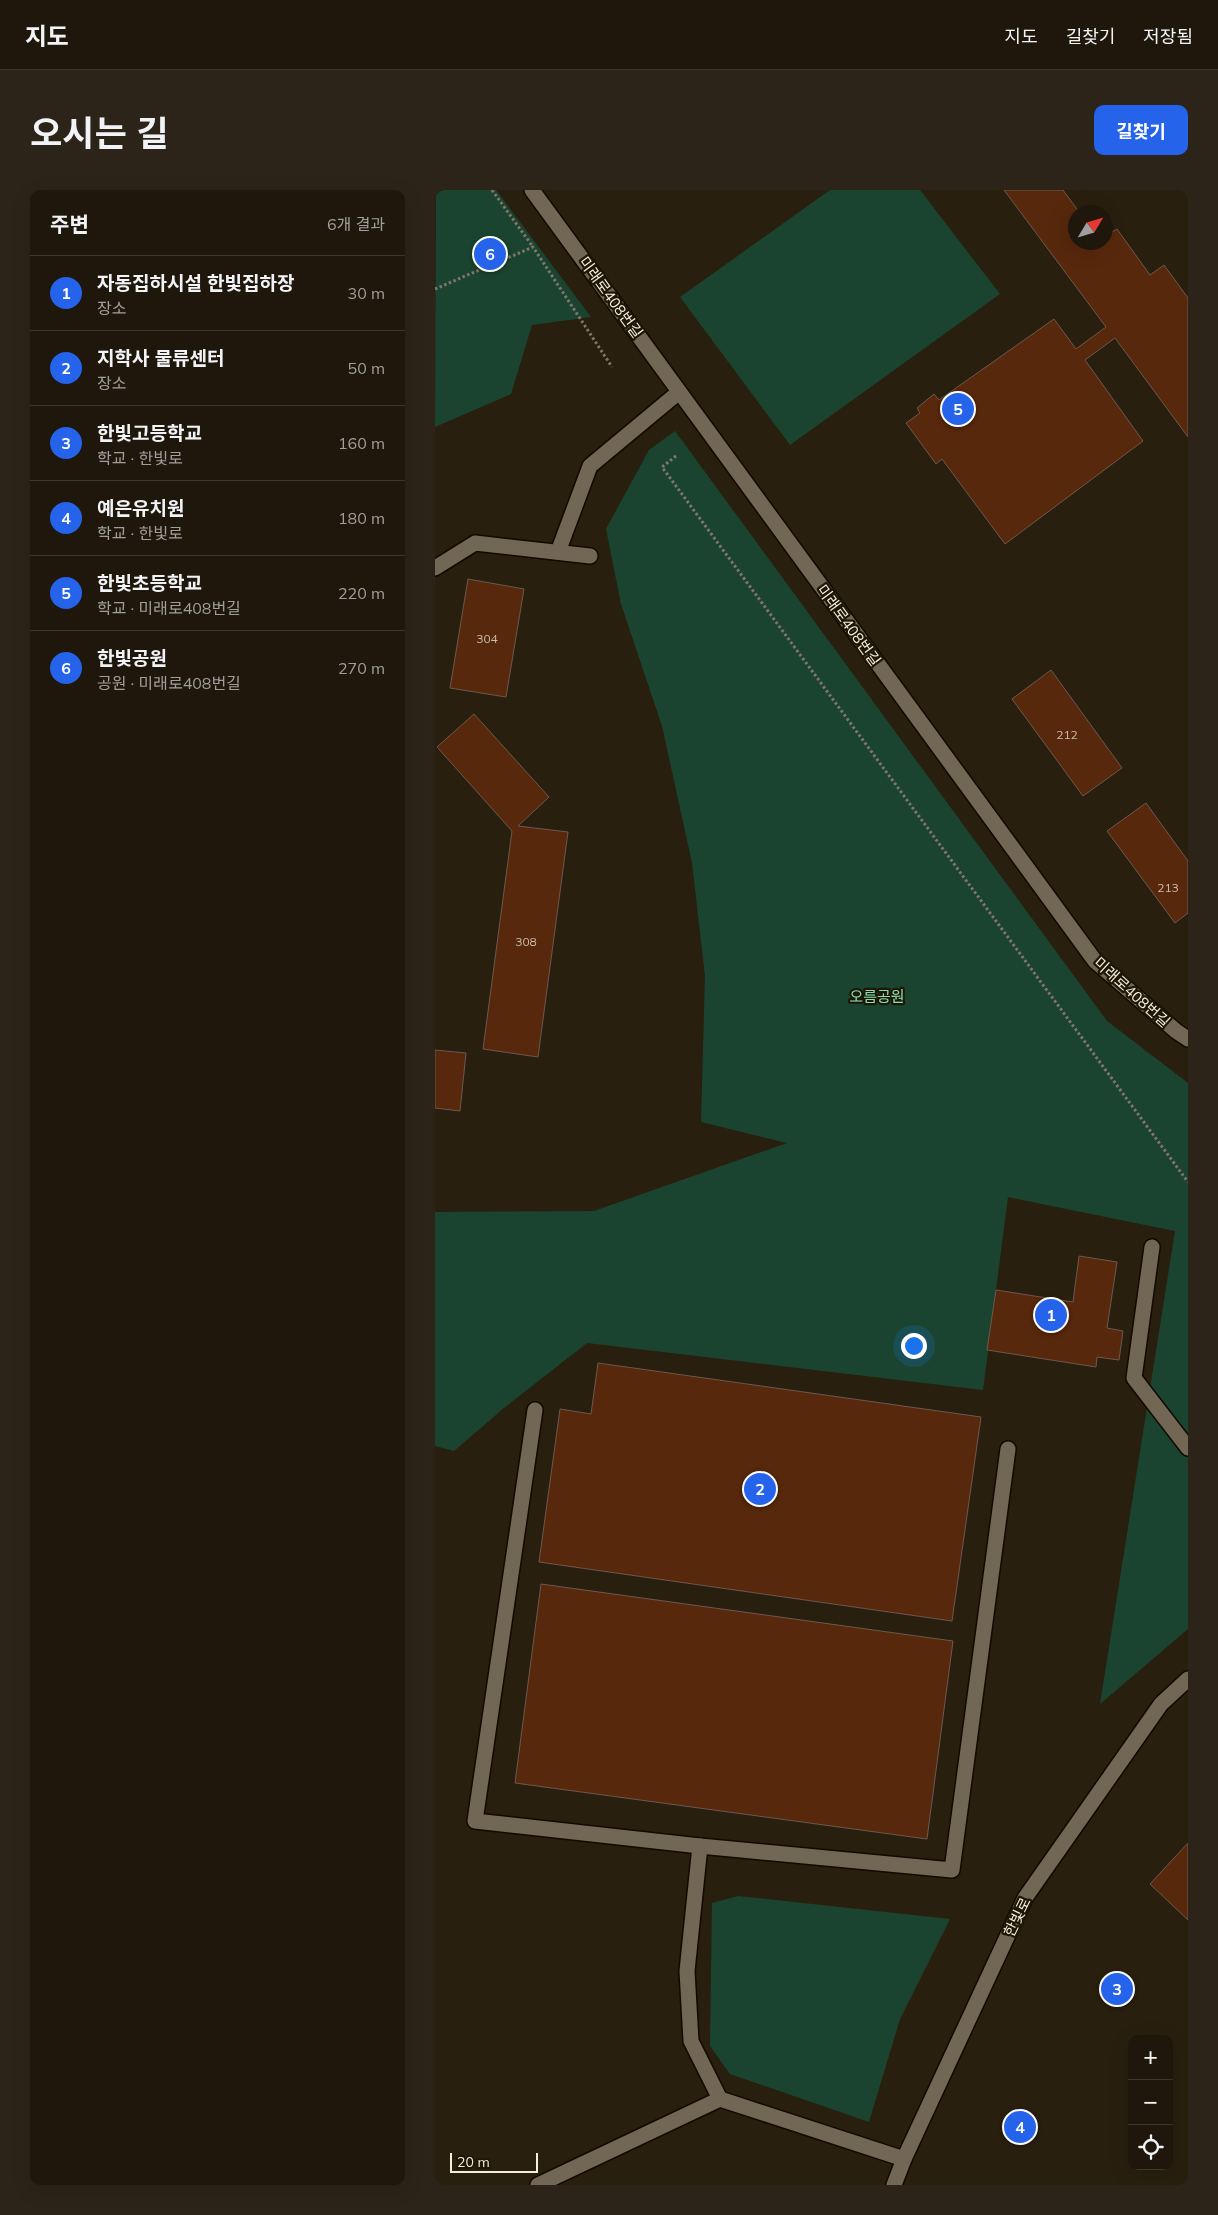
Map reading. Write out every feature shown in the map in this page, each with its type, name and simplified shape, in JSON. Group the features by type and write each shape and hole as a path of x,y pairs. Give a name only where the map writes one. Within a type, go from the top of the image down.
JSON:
{"street":[{"name":"미래로408번길","path":"532,190 1095,961 1176,1031 1188,1039"},
{"path":"558,552 591,466 679,392"},
{"path":"435,568 475,543 590,556"},
{"path":"1152,1247 1133,1378 1188,1448"},
{"path":"535,1410 475,1821 700,1846 952,1870 1007,1448"},
{"name":"한빛로","path":"894,2185 904,2159 1025,1898 1161,1704 1188,1679"},
{"path":"700,1846 687,1970 691,2041 720,2099"},
{"path":"538,2185 720,2099 904,2159"}],"path":[{"path":"492,190 533,247 612,367"},
{"path":"435,289 533,247"},
{"path":"676,456 662,467 1188,1182"}],"green space":[{"path":"436,190 496,190 591,317 532,325 511,394 435,427"},
{"path":"830,190 920,190 1000,294 790,445 680,297"},
{"name":"오름공원","path":"675,431 1107,1021 1188,1083 1188,1629 1100,1704 1175,1231 1008,1197 983,1390 587,1343 504,1408 454,1451 435,1446 435,1212 594,1211 787,1143 701,1122 705,976 692,863 662,726 621,604 606,529 649,450"},
{"path":"738,1896 950,1919 900,2019 869,2122 730,2074 710,2046 712,1903"}],"building":[{"path":"1004,190 1063,190 1074,205 1068,205 1068,250 1113,250 1113,231 1117,229 1150,275 1164,265 1188,298 1188,437 1115,338 1085,360 1143,441 1005,544 942,459 936,464 906,423 920,413 917,408 934,394 939,400 1054,319 1076,349 1106,327"},
{"path":"468,579 524,589 506,697 450,688"},
{"path":"1051,670 1122,768 1083,796 1012,699"},
{"path":"474,714 549,797 518,826 568,832 538,1057 483,1049 512,831 437,747"},
{"path":"1146,803 1188,861 1188,913 1175,923 1107,831"},
{"path":"435,1050 466,1053 460,1111 435,1108"},
{"path":"1079,1256 1117,1262 1107,1328 1123,1331 1119,1360 1097,1357 1096,1367 987,1350 996,1290 1073,1302"},
{"path":"598,1363 981,1417 952,1621 539,1562 560,1409 591,1414"},
{"path":"541,1584 953,1641 927,1839 515,1783"},
{"path":"1188,1843 1188,1920 1150,1884"}],"place":[{"name":"한빛공원","path":"490,254"},
{"name":"한빛초등학교","path":"958,409"},
{"name":"자동집하시설 한빛집하장","path":"1051,1315"},
{"name":"지학사 물류센터","path":"760,1489"},
{"name":"한빛고등학교","path":"1117,1989"},
{"name":"예은유치원","path":"1020,2127"}]}
